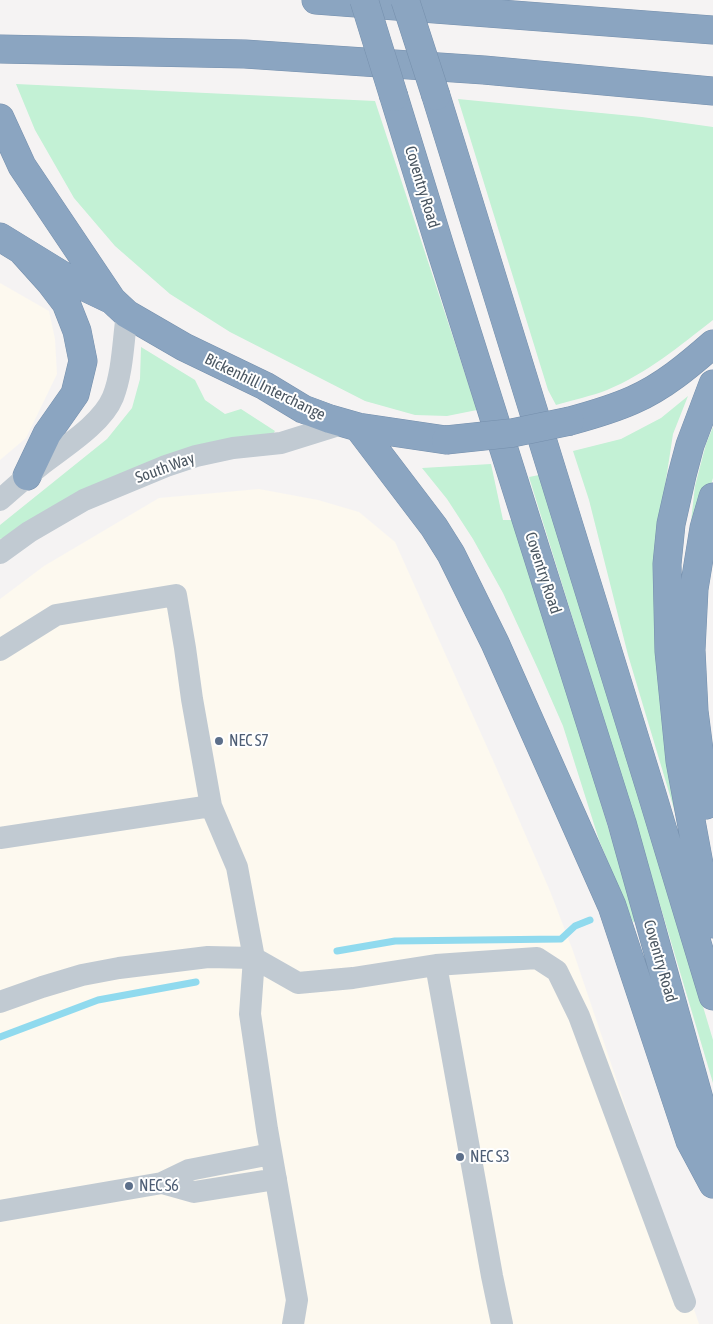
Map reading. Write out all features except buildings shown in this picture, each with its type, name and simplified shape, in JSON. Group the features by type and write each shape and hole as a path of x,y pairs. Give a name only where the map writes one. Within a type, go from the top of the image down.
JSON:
{"highway":[{"path":"316,0 713,30"},
{"name":"Coventry Road","path":"364,0 622,823 713,1149"},
{"path":"405,0 713,996"},
{"path":"0,49 246,54 484,70 713,91"},
{"name":"Bickenhill Interchange","path":"0,118 22,166 120,307 184,347 265,386 303,409 351,425 446,440 512,433 570,421 635,399 662,385 713,344"},
{"path":"0,237 70,280 120,307"},
{"path":"23,252 66,303 77,331 83,361 75,394 47,434 27,476"},
{"path":"713,384 690,445 682,475 671,524 667,564 669,651 680,761 699,864 713,924"},
{"path":"351,425 434,527 451,554 495,643 612,906 690,1141 713,1184"},
{"path":"713,496 704,528 694,589 691,650 694,711 713,849"}],"street":[{"path":"0,500 27,476 92,425 112,398 119,377 120,307"},
{"name":"South Way","path":"0,552 29,532 84,500 166,466 196,456 233,448 281,443 351,425"},
{"path":"0,650 56,615 176,595 211,806 237,867 254,958 250,1014 297,1300 293,1324"},
{"path":"0,838 211,806"},
{"path":"0,1002 82,975 119,968 208,957 254,958 298,983 354,978 436,965 537,958 557,971 579,1016 685,1302"},
{"path":"436,965 502,1324"},
{"path":"0,1210 162,1183 189,1170 272,1154"},
{"path":"162,1183 194,1192 276,1179"}],"shaded area":[{"path":"0,283 49,311 55,339 57,374 26,438 0,460"},
{"path":"259,489 318,500 359,512 395,542 550,891 573,951 699,1324 0,1324 0,599 44,566 159,498"}],"green space":[{"path":"16,84 375,101 477,410 447,416 415,415 365,401 230,332 170,294 115,246 74,198 35,130"},
{"path":"458,99 642,117 713,127 713,320 636,376 601,392 556,405 548,390"},
{"path":"141,347 195,380 205,400 225,414 241,409 275,431 273,434 0,539 0,525 107,439 132,408 140,379"},
{"path":"688,396 673,434 663,499 697,886 628,655 589,500 573,451 621,439 661,418"},
{"path":"713,427 713,478 699,529 690,530 695,486 706,444"},
{"path":"491,464 503,520 513,520 611,837 639,920 633,922 599,840 563,726 503,593 473,539 447,499 422,468"},
{"path":"539,475 713,1040 713,1083 633,814 529,477"}],"waterway":[{"path":"337,951 395,941 561,939 575,926 590,920"},
{"path":"0,1037 98,1000 196,982"}],"place":[{"name":"NEC S7","path":"219,741"},
{"name":"NEC S3","path":"460,1157"},
{"name":"NEC S6","path":"129,1186"}]}
